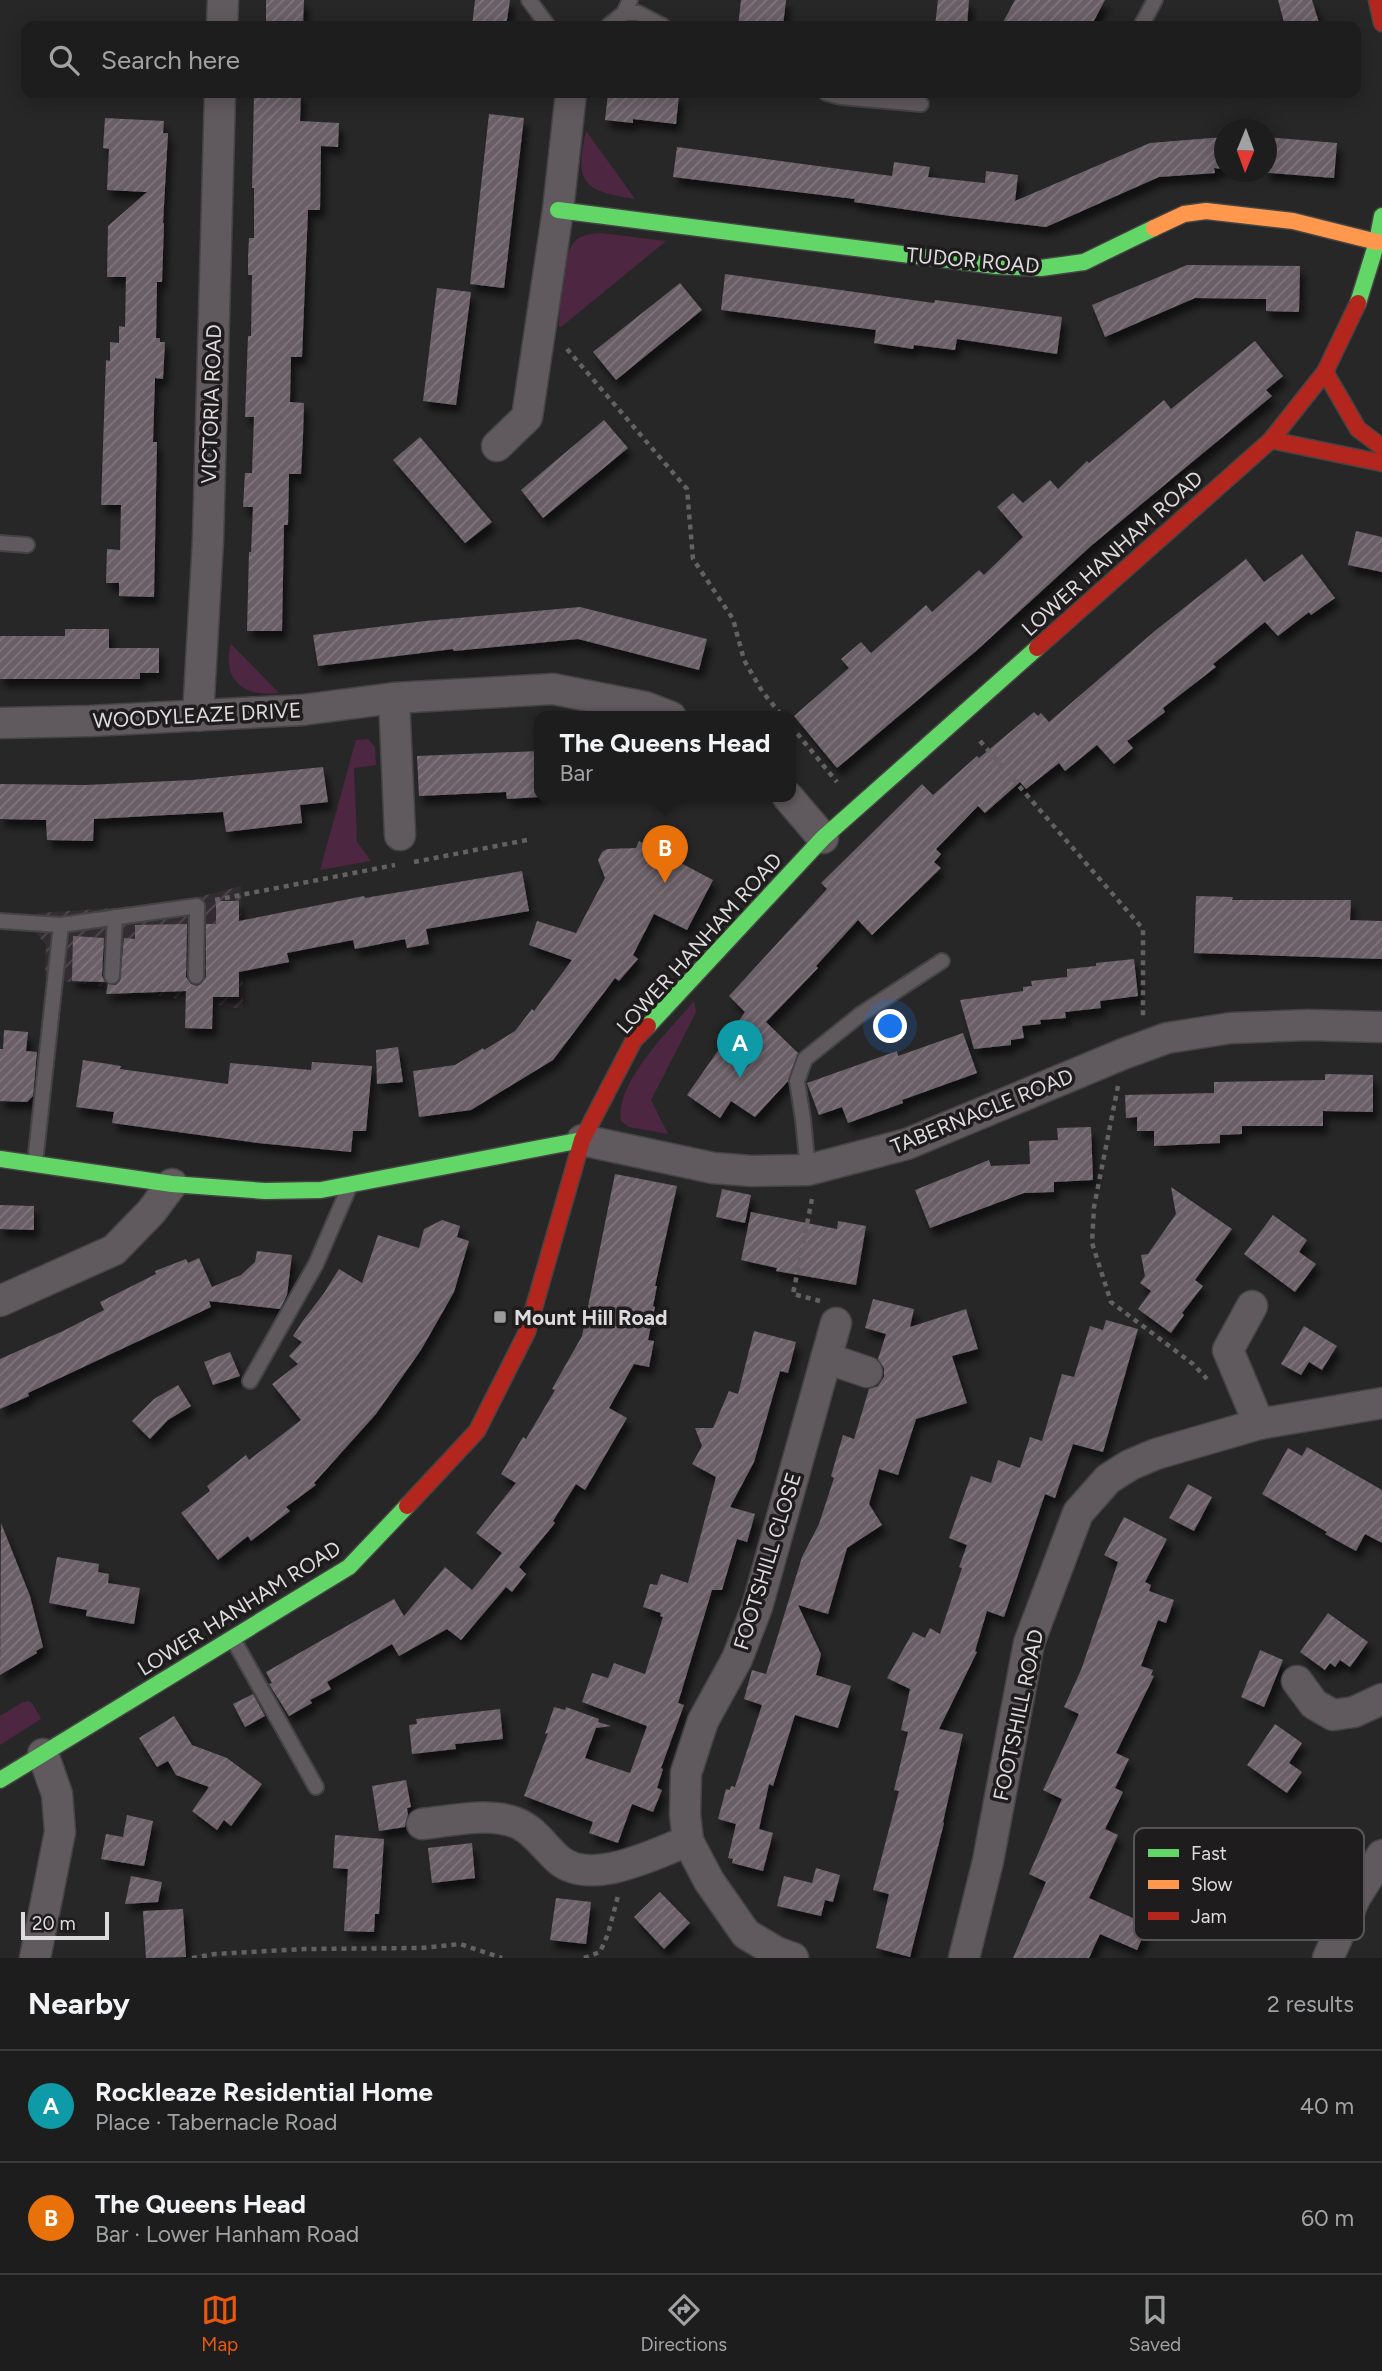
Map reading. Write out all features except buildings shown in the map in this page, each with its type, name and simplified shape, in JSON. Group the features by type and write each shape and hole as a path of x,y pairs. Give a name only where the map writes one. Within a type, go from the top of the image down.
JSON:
{"main road":[{"path":"1377,0 1382,23"},
{"name":"TUDOR ROAD","path":"558,210 996,266 1030,267 1084,262 1184,214 1206,211 1293,221 1377,242"},
{"name":"LOWER HANHAM ROAD","path":"0,1780 349,1567 477,1431 527,1332 582,1140 634,1040 823,838 1271,440 1325,372 1355,311 1377,242 1382,216"},
{"path":"1325,372 1358,429 1382,447"},
{"path":"1271,440 1382,463"},
{"path":"0,1158 172,1184 265,1191 321,1190 582,1140"}],"street":[{"path":"222,21 223,0"},
{"name":"VICTORIA ROAD","path":"198,716 208,540 220,98"},
{"path":"497,446 527,417 558,210 570,98"},
{"name":"WOODYLEAZE DRIVE","path":"0,723 302,710 394,698 553,689 655,711"},
{"path":"394,698 400,835"},
{"path":"792,802 823,838"},
{"name":"TABERNACLE ROAD","path":"582,1140 713,1168 752,1171 812,1168 907,1144 1167,1038 1231,1028 1308,1025 1382,1027"},
{"path":"0,1301 114,1250 151,1212 172,1184"},
{"path":"1252,1306 1228,1350 1259,1424"},
{"name":"FOOTSHILL CLOSE","path":"793,1958 776,1952 746,1934 709,1881 688,1841 685,1814 686,1773 704,1721 737,1659 757,1607 835,1322"},
{"path":"826,1358 867,1372"},
{"name":"FOOTSHILL ROAD","path":"964,1958 988,1861 1029,1643 1078,1513 1093,1493 1108,1479 1130,1465 1178,1446 1259,1424 1382,1403"},
{"path":"1297,1681 1314,1704 1333,1715 1354,1712 1382,1699"},
{"path":"35,1958 60,1832 57,1794 43,1754"},
{"path":"422,1824 495,1818 519,1824 544,1842 560,1861 588,1871 619,1867 688,1841"},
{"path":"1364,1884 1382,1855"},
{"path":"1328,1958 1336,1940"}],"lane":[{"path":"529,0 544,21"},
{"path":"1144,21 1155,0"},
{"path":"613,21 627,7 653,21"},
{"path":"852,98 921,104"},
{"path":"0,543 27,544"},
{"path":"0,921 61,925 198,906 196,976"},
{"path":"112,976 116,917"},
{"path":"35,1164 61,925"},
{"path":"812,1168 797,1081 805,1059 861,1014 942,961"},
{"path":"250,1381 316,1264 350,1185"},
{"path":"232,1638 316,1787"}],"path":[{"path":"542,319 687,489 693,559 733,619 744,660 762,691 778,711"},
{"path":"959,717 1143,929 1133,1050 1114,1116 1094,1207 1092,1243 1111,1302 1194,1364 1211,1384"},
{"path":"796,732 858,807"},
{"path":"198,906 217,899 527,840"},
{"path":"812,1168 811,1207 793,1294 836,1304 835,1322"},
{"path":"584,1958 600,1952 608,1934 618,1896 619,1867"},
{"path":"192,1958 215,1954 304,1949 421,1948 460,1944 502,1958"}],"shaded area":[{"path":"586,131 635,199 604,192 587,182 581,163"},
{"path":"600,233 666,241 561,327 559,318 562,282 570,249 580,238"},
{"path":"231,644 279,693 256,693 238,684 230,668"},
{"path":"368,739 375,747 376,765 354,768 357,842 371,861 320,870 356,740"},
{"path":"241,886 243,1009 45,978 46,945 36,933 37,913 191,899"},
{"path":"694,1001 696,1012 651,1100 668,1134 629,1127 621,1121 621,1106 626,1090 646,1057"},
{"path":"28,1701 41,1719 0,1745 0,1716"}],"traffic: fast":[{"path":"558,210 996,266 1041,268 1084,262 1154,228"},
{"path":"1358,303 1382,216"},
{"path":"648,1026 823,838 1037,648"},
{"path":"0,1159 172,1184 265,1191 321,1190 582,1140"},
{"path":"0,1780 349,1567 407,1506"}],"traffic: slow":[{"path":"1154,228 1184,214 1206,211 1293,221 1377,242"}],"traffic: jam":[{"path":"1377,0 1382,23"},
{"path":"1037,648 1271,440 1325,372 1358,303"},
{"path":"1325,372 1358,429 1382,447"},
{"path":"1271,440 1382,463"},
{"path":"407,1506 477,1431 527,1332 582,1140 634,1040 648,1026"}],"place":[{"name":"The Queens Head","path":"665,883"},
{"name":"Rockleaze Residential Home","path":"740,1078"},
{"name":"Mount Hill Road","path":"500,1317"}]}
